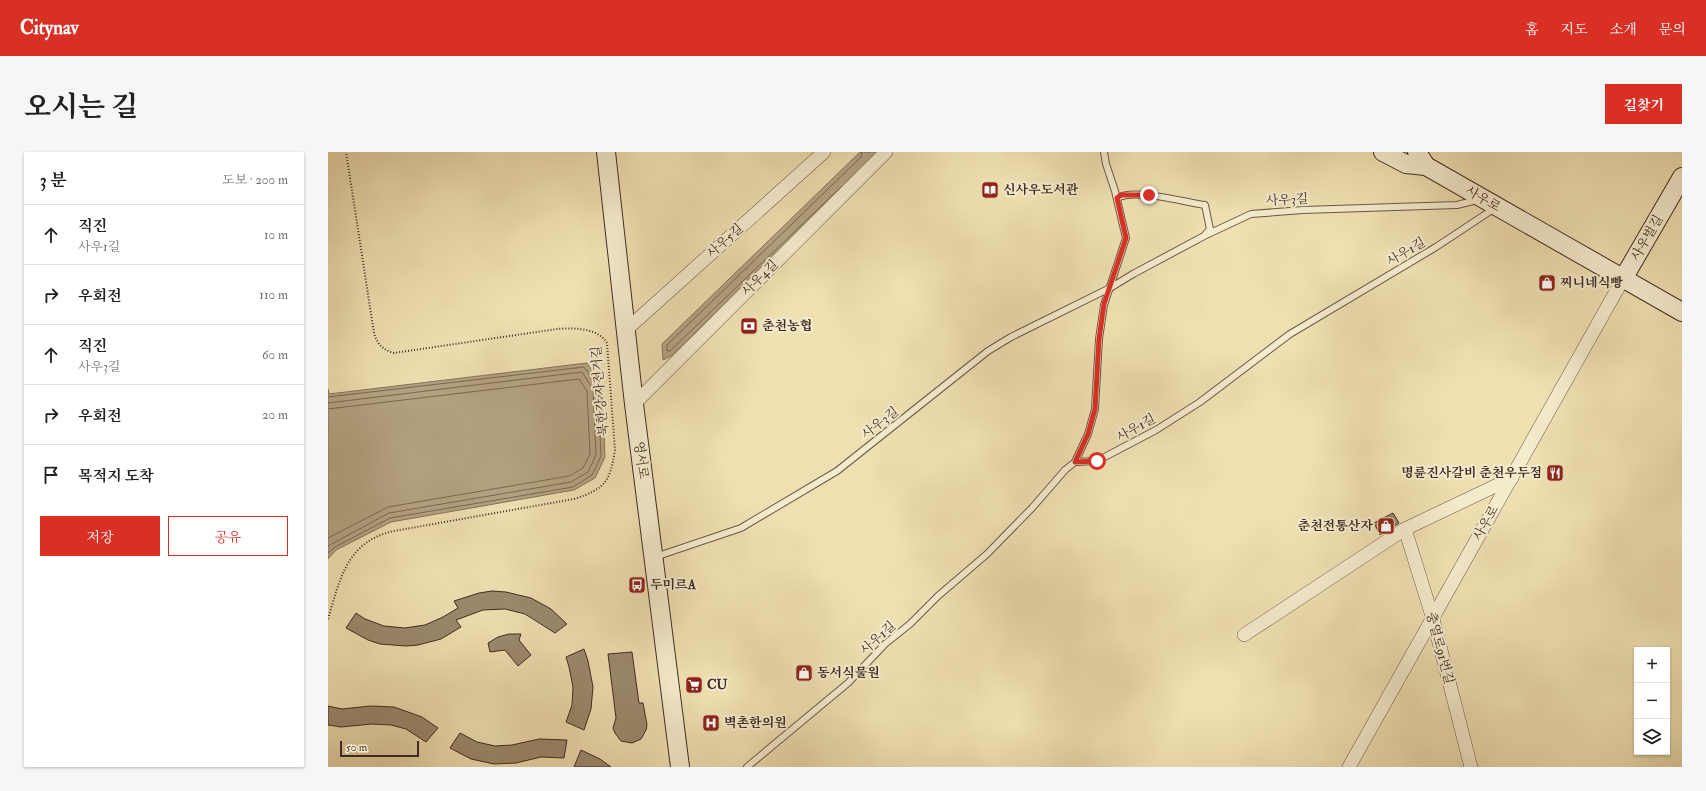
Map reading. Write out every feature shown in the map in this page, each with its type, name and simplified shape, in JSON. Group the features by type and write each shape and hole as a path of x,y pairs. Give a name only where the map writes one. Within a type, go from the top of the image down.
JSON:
{"street":[{"name":"영서로","path":"606,152 634,404 680,767"},
{"name":"사우5길","path":"626,330 824,152"},
{"name":"사우4길","path":"634,404 886,152"},
{"name":"사우로","path":"1383,152 1406,164 1421,159 1489,203 1682,312"},
{"name":"사우벌길","path":"1624,279 1682,177"},
{"name":"사우로","path":"1349,767 1624,279"},
{"path":"1244,635 1405,529 1512,478"},
{"name":"충열로91번길","path":"1405,529 1433,619 1471,767"}],"lane":[{"path":"1075,462 1088,434 1095,409 1099,339 1104,304 1126,238 1104,152"},
{"path":"1117,198 1121,195 1149,195 1204,206 1210,229 1204,236"},
{"name":"사우3길","path":"654,557 741,528 778,507 837,471 988,351 1011,337 1110,288 1204,236 1251,214 1303,210 1489,203"},
{"name":"사우1길","path":"748,767 848,683 885,644 910,624 938,596 987,554 1032,508 1065,470 1075,462 1097,461 1156,430 1200,402 1290,334 1436,247 1489,203"}],"path":[{"name":"북한강 자전거길","path":"328,620 339,582 346,567 360,547 374,537 402,530 574,499 588,494 598,489 605,483 612,465 614,450 607,343 604,338 598,334 583,330 557,329 394,353 382,347 376,340 374,333 346,152"}],"water":[{"path":"860,152 882,152 671,356 663,360 662,344"},
{"path":"587,363 602,385 605,457 595,478 574,490 391,522 336,550 328,559 328,389 329,394"}],"building":[{"path":"1393,513 1399,523 1380,535 1374,523"},
{"path":"492,591 506,592 531,598 551,609 567,624 555,633 525,614 505,609 483,610 456,620 461,627 441,639 418,645 406,646 380,644 368,640 346,628 356,613 365,619 384,626 405,628 425,625 458,608 454,601 479,593"},
{"path":"509,634 521,634 519,640 531,655 518,666 505,650 490,652 488,643 498,637"},
{"path":"584,649 593,687 591,709 584,730 566,722 572,705 573,687 566,657"},
{"path":"632,652 639,703 643,703 647,725 641,739 632,743 621,741 613,728 616,718 608,654"},
{"path":"328,706 342,709 370,706 394,707 422,717 438,728 426,742 406,729 391,725 372,724 341,727 328,725"},
{"path":"460,733 477,742 495,746 512,745 539,739 567,740 564,758 541,757 516,763 494,764 471,759 450,748"},
{"path":"581,750 600,759 611,767 574,767"}],"place":[{"name":"신사우도서관","path":"990,190"},
{"name":"찌니네식빵","path":"1547,283"},
{"name":"춘천농협","path":"749,326"},
{"name":"명륜진사갈비 춘천우두점","path":"1555,473"},
{"name":"춘천전통산자","path":"1386,526"},
{"name":"두미르A","path":"637,585"},
{"name":"동서식물원","path":"804,673"},
{"name":"CU","path":"694,685"},
{"name":"벽촌한의원","path":"711,723"}],"route":[{"path":"1097,461 1075,462 1088,434 1095,409 1099,339 1104,304 1126,238 1117,198 1121,195 1149,195"}]}
